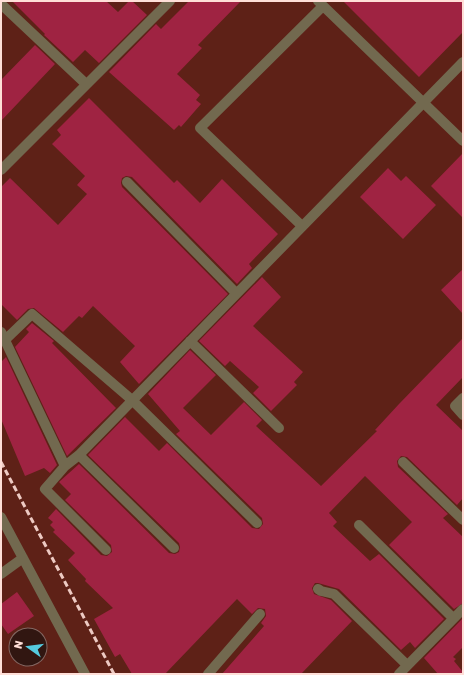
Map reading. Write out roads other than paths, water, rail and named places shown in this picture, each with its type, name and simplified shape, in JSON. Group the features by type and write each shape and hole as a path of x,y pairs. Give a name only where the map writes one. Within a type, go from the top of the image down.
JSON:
{"street":[{"path":"1,170 170,1"},
{"path":"1,4 86,84"},
{"path":"302,226 200,128 320,4 423,101 463,141"},
{"path":"106,550 44,489 65,466 79,455 423,101 463,62"},
{"path":"127,182 236,293"},
{"path":"65,466 3,336 32,314 132,400 257,523"},
{"path":"190,341 279,428"},
{"path":"463,398 455,406 463,415"},
{"path":"79,455 174,548"},
{"path":"403,462 463,520"},
{"path":"1,517 85,674"},
{"path":"359,525 453,618"},
{"path":"1,574 23,558"},
{"path":"318,589 334,594 407,665"},
{"path":"399,674 463,608"},
{"path":"208,674 260,614"}],"railway":[{"path":"1,462 114,674"}]}
